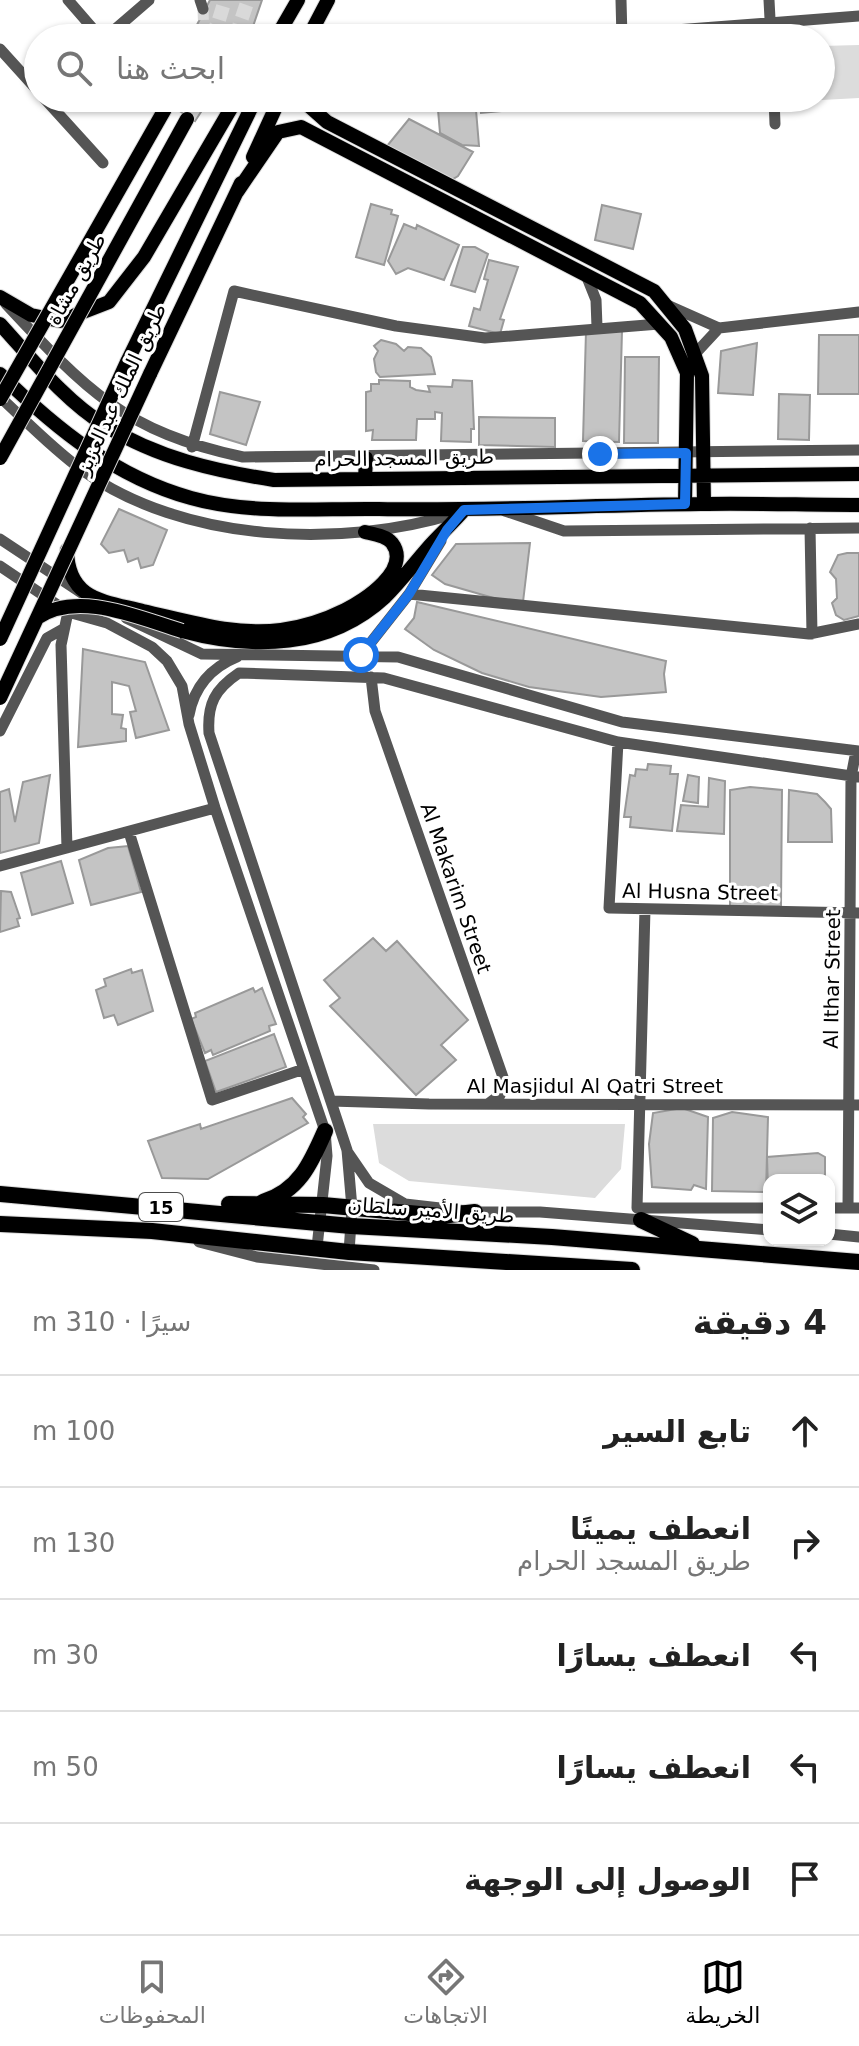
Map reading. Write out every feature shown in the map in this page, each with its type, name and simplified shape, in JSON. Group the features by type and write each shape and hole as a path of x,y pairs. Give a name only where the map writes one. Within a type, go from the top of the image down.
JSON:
{"highway":[{"path":"257,1204 293,1186 309,1169 325,1131"},
{"name":"طريق الأمير سلطان","path":"0,1194 204,1211 322,1214 351,1226 552,1237 859,1262"},
{"path":"204,1211 229,1204 257,1204 322,1214 352,1208 441,1216 475,1212"},
{"path":"641,1220 705,1250"},
{"name":"15","path":"0,1224 152,1231 443,1263 632,1270"}],"main road":[{"path":"284,24 298,0"},
{"path":"293,24 304,0"},
{"path":"315,24 328,0"},
{"name":"طريق مشاة","path":"0,398 163,112"},
{"path":"0,298 31,315 60,321 109,302 144,257 229,112"},
{"name":"طريق الملك عبدالعزيز","path":"0,639 127,362 249,112"},
{"name":"طريق الملك عبدالعزيز","path":"0,698 274,112"},
{"path":"316,112 327,122 654,291 685,329 702,376 704,504"},
{"name":"طريق مشاة","path":"0,458 187,119"},
{"path":"237,192 278,132 301,127 640,303 671,337 687,373 685,504"},
{"name":"طريق المسجد الحرام","path":"0,324 65,392 106,426 157,450 211,470 274,480 859,474"},
{"path":"0,374 32,406 94,454 143,480 192,498 285,510 464,510 685,504 857,505"},
{"path":"365,479 366,458"},
{"path":"37,618 66,605 92,607 200,635 262,643 313,637 383,599 464,510"},
{"path":"67,549 68,569 74,581 95,599 218,628 253,632 300,627 351,614 392,573 396,556 394,544 386,538 365,532"}],"street":[{"path":"68,0 90,24"},
{"path":"120,24 149,0"},
{"path":"621,0 622,24"},
{"path":"769,0 771,23"},
{"path":"760,24 859,16"},
{"path":"0,49 24,76"},
{"path":"57,112 103,163"},
{"path":"775,112 775,124"},
{"path":"586,275 596,300 597,327"},
{"path":"192,447 234,291 396,326 485,338 659,324"},
{"path":"0,298 73,376 119,412 192,447 243,457 859,450"},
{"path":"664,303 719,328 859,312"},
{"path":"694,355 719,328"},
{"path":"0,398 83,471 121,492 198,521 272,533 365,532 418,525 464,510"},
{"path":"497,509 564,531 858,528 857,505"},
{"path":"810,528 812,634"},
{"path":"361,655 409,594 447,530"},
{"path":"0,539 67,585 162,638 202,654 398,657 622,722 858,751"},
{"path":"0,566 68,612 107,623 152,647 167,661 182,686 189,724 215,808 325,1131 322,1214 317,1247"},
{"path":"409,594 812,634 859,624"},
{"path":"67,848 63,629 68,612"},
{"path":"0,731 47,638 63,629"},
{"path":"189,724 194,696 204,680 218,667 243,655"},
{"path":"349,1252 352,1208 347,1150 209,733 207,710 220,686 239,673 371,677 618,742 855,777"},
{"name":"Al Makarim Street","path":"371,677 375,711 504,1080 500,1095 487,1104"},
{"name":"Al Husna Street","path":"618,742 609,908 855,913"},
{"name":"Al Ithar Street","path":"854,1208 855,777 858,751"},
{"path":"0,866 215,808"},
{"path":"129,832 212,1100 304,1069"},
{"path":"645,909 637,1208 763,1208"},
{"name":"Al Masjidul Al Qatri Street","path":"331,1101 853,1105"},
{"path":"347,1150 369,1183 405,1204 475,1212 540,1212 763,1230"},
{"path":"152,1231 257,1257 374,1270"},
{"path":"835,1235 859,1237"}],"shaded area":[{"path":"859,45 859,98 835,99 835,46"},
{"path":"373,1124 625,1124 621,1169 595,1198 409,1181 379,1163"}],"building":[{"path":"210,0 262,0 254,24 197,24"},
{"path":"181,112 201,112 195,121"},
{"path":"438,112 476,112 479,146 462,145 440,133"},
{"path":"409,119 473,152 458,176 448,182 383,151"},
{"path":"371,204 392,210 391,214 398,216 384,265 356,257"},
{"path":"602,205 641,214 633,249 595,240"},
{"path":"404,224 416,229 417,225 459,245 444,280 408,268 396,274 388,261"},
{"path":"463,247 475,247 488,254 475,292 451,285"},
{"path":"489,260 518,267 500,319 504,320 500,334 469,326 474,308 480,310 488,280 484,279"},
{"path":"586,331 622,331 619,442 583,441"},
{"path":"819,335 859,335 859,394 818,394"},
{"path":"381,340 396,344 404,351 408,347 421,348 431,357 435,374 380,377 374,359 378,351 374,346"},
{"path":"757,343 753,395 718,393 721,351"},
{"path":"625,357 659,357 658,443 624,443"},
{"path":"379,380 410,381 410,387 430,392 428,386 452,387 453,380 472,381 474,429 471,429 471,442 441,441 442,413 435,412 435,419 417,419 416,440 372,440 373,430 366,431 366,392 371,391 371,384 379,384"},
{"path":"220,392 260,402 246,445 210,434"},
{"path":"779,394 810,395 809,440 778,439"},
{"path":"479,417 555,418 555,447 479,445"},
{"path":"119,509 167,530 153,565 141,568 138,558 128,562 124,550 109,553 101,544"},
{"path":"530,543 523,602 504,601 445,584 432,575 456,544"},
{"path":"859,553 859,616 844,620 836,615 832,603 837,598 836,579 830,572 838,555"},
{"path":"417,602 666,661 666,692 601,697 529,687 482,673 434,650 405,629 414,618"},
{"path":"83,649 145,662 169,730 136,738 130,712 136,711 129,686 112,682 112,714 123,715 121,728 126,729 126,741 78,747"},
{"path":"648,764 671,766 670,774 678,774 672,831 630,827 631,817 624,817 630,775 635,776 636,769 647,770"},
{"path":"50,775 39,843 0,853 0,792 9,789 15,822 23,782"},
{"path":"688,775 699,777 698,803 683,801"},
{"path":"709,778 725,781 724,834 677,831 681,805 708,807"},
{"path":"750,787 782,790 781,906 730,907 730,790"},
{"path":"789,790 817,794 831,809 832,842 788,842"},
{"path":"128,846 141,892 91,905 79,860 108,848"},
{"path":"61,861 73,903 32,915 21,873"},
{"path":"1,891 11,892 20,918 17,919 19,926 0,932"},
{"path":"373,938 386,951 397,941 468,1020 441,1045 456,1060 416,1095 330,1006 340,998 324,980"},
{"path":"131,969 132,973 142,970 153,1011 118,1025 114,1015 104,1018 96,990 106,986 104,979"},
{"path":"253,988 255,992 262,988 276,1024 269,1026 270,1031 213,1055 211,1050 205,1053 191,1019 196,1017 195,1013"},
{"path":"274,1034 286,1067 216,1092 205,1061"},
{"path":"292,1098 306,1114 303,1117 308,1123 208,1179 162,1178 148,1141 200,1124 201,1129"},
{"path":"682,1108 708,1117 706,1189 694,1185 691,1190 652,1187 649,1144 653,1113"},
{"path":"732,1112 768,1117 763,1192 712,1191 713,1118"},
{"path":"818,1153 825,1157 825,1174 768,1174 767,1157"}],"tunnel":[{"path":"217,24 225,0"},
{"path":"240,24 248,0"},
{"path":"203,9 204,24"},
{"path":"187,119 191,112"}],"route":[{"path":"361,655 409,594 447,530 464,510 685,504 686,453 600,454"}]}
